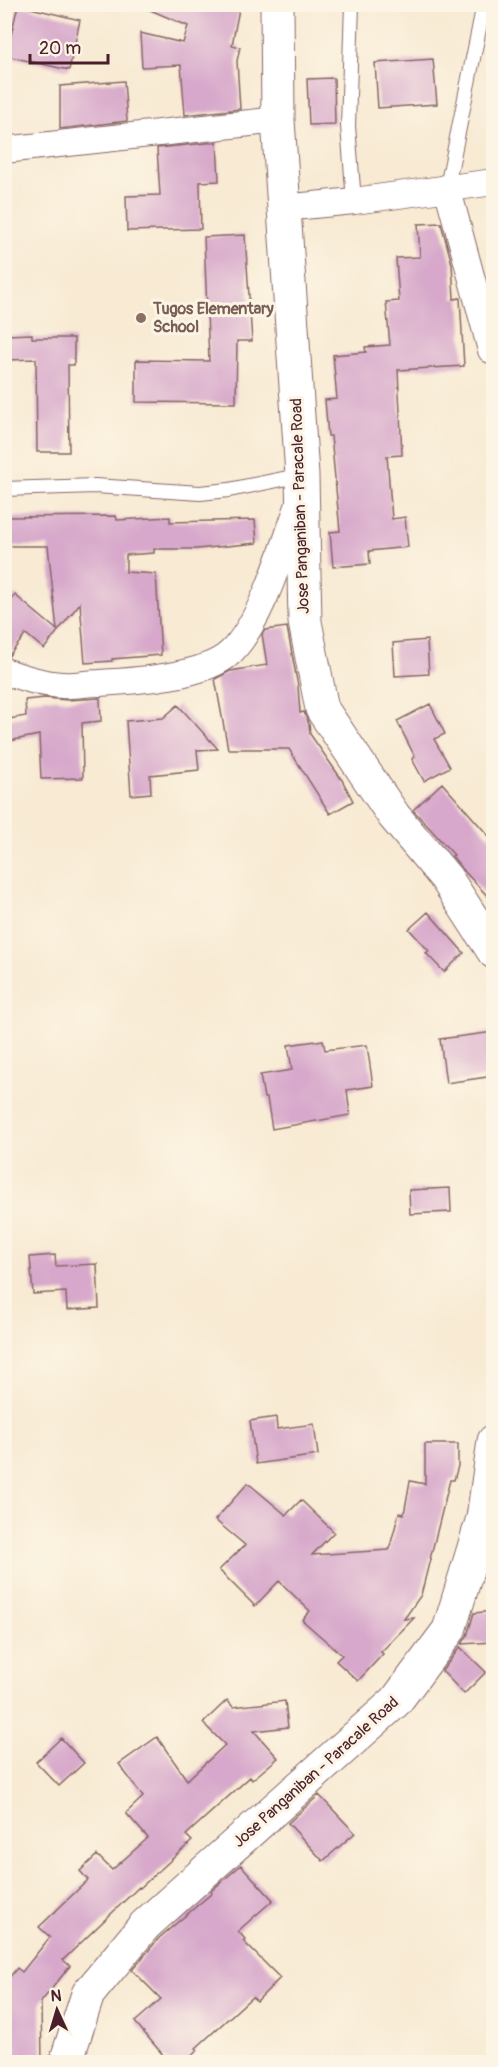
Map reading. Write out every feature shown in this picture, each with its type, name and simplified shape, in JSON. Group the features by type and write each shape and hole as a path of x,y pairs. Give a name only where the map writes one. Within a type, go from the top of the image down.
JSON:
{"main road":[{"name":"Jose Panganiban - Paracale Road","path":"277,4 278,120 302,485 305,622 322,709 394,816 446,878 494,952"},
{"name":"Jose Panganiban - Paracale Road","path":"66,2062 88,1994 145,1925 396,1701 449,1630 483,1518 494,1441"}],"street":[{"path":"4,150 278,120"},
{"path":"283,208 494,182"},
{"path":"447,187 491,350"},
{"path":"4,671 24,678 63,685 127,682 183,674 204,667 230,653 253,624 302,485"}],"lane":[{"path":"352,4 348,126 354,201"},
{"path":"447,187 484,4"},
{"path":"4,489 95,486 200,493 302,485"}],"building":[{"path":"136,4 240,4 232,45 240,47 237,61 240,109 185,115 181,65 142,67 140,33 183,43 188,26"},
{"path":"18,5 80,20 69,70 6,56"},
{"path":"433,59 437,104 378,108 375,63"},
{"path":"334,78 335,124 309,125 307,79"},
{"path":"124,81 127,121 60,129 60,86"},
{"path":"217,142 219,181 200,182 201,229 127,231 126,196 160,195 157,148"},
{"path":"441,223 452,264 454,299 460,298 464,366 398,370 402,455 387,456 392,519 405,517 408,547 369,551 370,564 333,567 330,532 340,531 331,436 328,436 325,400 337,399 333,355 366,352 365,347 390,345 386,302 399,301 396,258 420,257 418,224"},
{"path":"245,235 252,341 237,341 236,403 136,402 136,360 209,361 204,237"},
{"path":"32,334 32,338 74,338 74,365 68,365 69,452 37,452 36,359 7,360 6,335"},
{"path":"116,516 117,520 170,517 170,522 255,520 257,543 197,549 154,549 154,553 126,555 126,572 156,574 161,655 85,663 80,603 44,649 26,634 8,657 4,656 4,607 15,595 57,630 48,546 4,546 4,517"},
{"path":"287,627 298,686 300,713 304,712 310,734 342,780 353,801 330,814 289,749 228,749 215,679 230,671 267,665 262,634 265,630"},
{"path":"427,640 429,674 395,676 393,643"},
{"path":"45,698 67,700 100,698 101,721 82,723 83,778 41,779 39,735 4,742 4,720 26,716 25,700"},
{"path":"430,704 445,734 434,739 450,767 424,781 412,759 415,757 397,721"},
{"path":"178,705 218,749 197,750 199,770 150,775 151,793 131,795 126,721 163,718"},
{"path":"442,783 494,842 494,903 413,810"},
{"path":"428,912 464,953 444,972 426,953 429,951 409,929"},
{"path":"494,1032 494,1076 446,1083 440,1039"},
{"path":"323,1040 325,1050 367,1045 373,1086 347,1090 350,1115 272,1129 267,1098 264,1098 260,1075 292,1070 288,1045"},
{"path":"450,1188 451,1212 410,1214 409,1190"},
{"path":"55,1255 56,1266 97,1264 99,1308 67,1310 66,1292 33,1294 30,1257"},
{"path":"276,1417 277,1429 314,1424 318,1455 256,1464 250,1421"},
{"path":"425,1444 458,1444 458,1466 454,1480 450,1480 421,1595 404,1619 414,1618 381,1652 383,1654 358,1681 336,1661 342,1655 302,1620 310,1611 279,1581 255,1606 219,1570 245,1545 215,1520 248,1483 286,1515 301,1500 334,1532 312,1555 389,1550 399,1513 404,1514 410,1481 425,1484"},
{"path":"494,1611 494,1642 462,1644 474,1613"},
{"path":"460,1647 486,1672 464,1694 442,1671"},
{"path":"227,1700 233,1707 285,1701 288,1727 254,1731 278,1758 252,1780 250,1777 186,1835 192,1841 139,1887 63,1960 70,1966 41,2002 42,2062 4,2062 4,2043 7,2043 4,1984 17,1968 22,1972 50,1937 39,1927 88,1880 80,1871 97,1855 112,1870 148,1838 126,1813 143,1797 119,1764 157,1737 187,1780 225,1745 203,1723"},
{"path":"61,1738 84,1763 59,1786 36,1762"},
{"path":"319,1795 355,1833 323,1861 288,1823"},
{"path":"241,1865 273,1900 238,1931 245,1939 243,1941 280,1978 257,2001 252,1997 196,2048 198,2050 184,2062 169,2062 135,2022 161,1999 132,1970 159,1938"}],"place":[{"name":"Tugos Elementary School","path":"141,318"}]}
